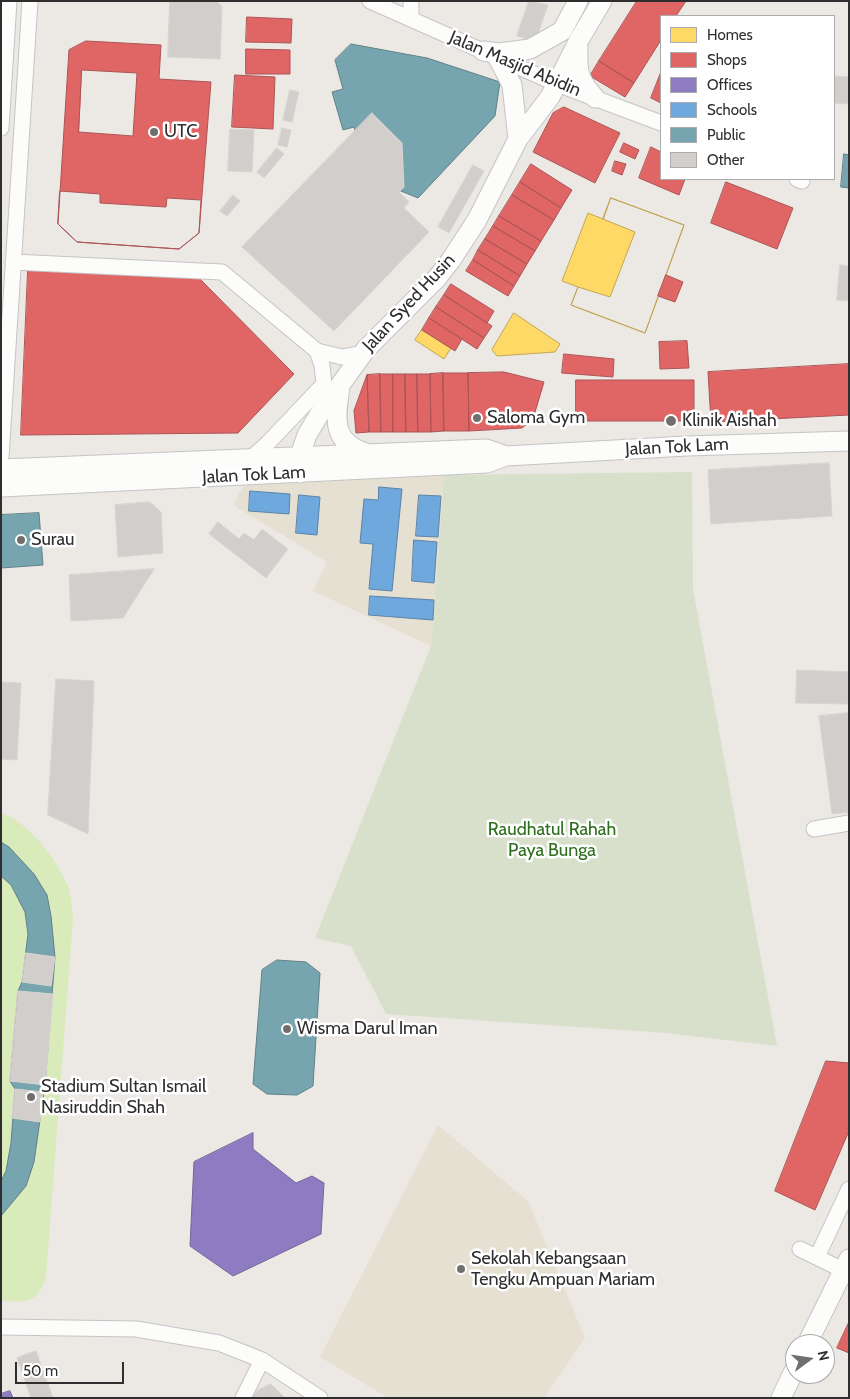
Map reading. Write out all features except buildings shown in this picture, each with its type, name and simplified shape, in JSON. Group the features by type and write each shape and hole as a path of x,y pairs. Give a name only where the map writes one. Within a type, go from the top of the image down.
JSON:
{"street":[{"path":"1,128 9,1"},
{"path":"1,457 30,1"},
{"path":"411,1 411,20"},
{"path":"491,54 521,52 562,32 578,1"},
{"name":"Jalan Syed Husin","path":"300,465 307,435 340,382 363,353 437,278 451,260 477,220 518,139 550,97 579,40 602,1"},
{"name":"Jalan Masjid Abidin","path":"378,3 411,20 557,84 660,123"},
{"path":"579,40 578,70 583,85 595,98"},
{"path":"491,54 512,85 518,139"},
{"path":"14,262 222,272 316,351 322,365 324,384 268,443 250,459"},
{"path":"316,351 342,357 363,353"},
{"path":"340,382 337,418 341,437 349,446 370,454"},
{"name":"Jalan Tok Lam","path":"1,487 300,465 487,463 506,456 687,446 849,441"},
{"name":"Jalan Tok Lam","path":"1,469 250,459 300,465 370,454 486,449 506,456"},
{"path":"814,829 849,823"},
{"path":"817,1257 849,1189"},
{"path":"800,1248 817,1257 846,1264 812,1334"},
{"path":"1,1327 136,1329 219,1343 262,1360 320,1398"},
{"path":"243,1398 262,1360"},
{"path":"781,1398 788,1384"}],"shaded area":[{"path":"444,475 431,646 313,591 327,562 233,505 246,481"},
{"name":"Sekolah Kebangsaan Tengku Ampuan Mariam","path":"438,1125 528,1201 585,1338 544,1398 388,1398 320,1357"}],"green space":[{"name":"Raudhatul Rahah Paya Bunga","path":"692,472 693,589 777,1046 666,1033 386,1014 351,946 315,938 431,646 444,475"},
{"name":"Stadium Sultan Ismail Nasiruddin Shah","path":"1,813 21,824 50,854 68,887 73,918 46,1277 43,1286 35,1297 24,1301 1,1301"}],"place":[{"name":"UTC","path":"154,132"},
{"name":"Saloma Gym","path":"477,418"},
{"name":"Klinik Aishah","path":"671,421"},
{"name":"Surau","path":"21,540"},
{"name":"Wisma Darul Iman","path":"287,1029"},
{"name":"Stadium Sultan Ismail Nasiruddin Shah","path":"31,1097"},
{"name":"Sekolah Kebangsaan Tengku Ampuan Mariam","path":"461,1269"}]}
